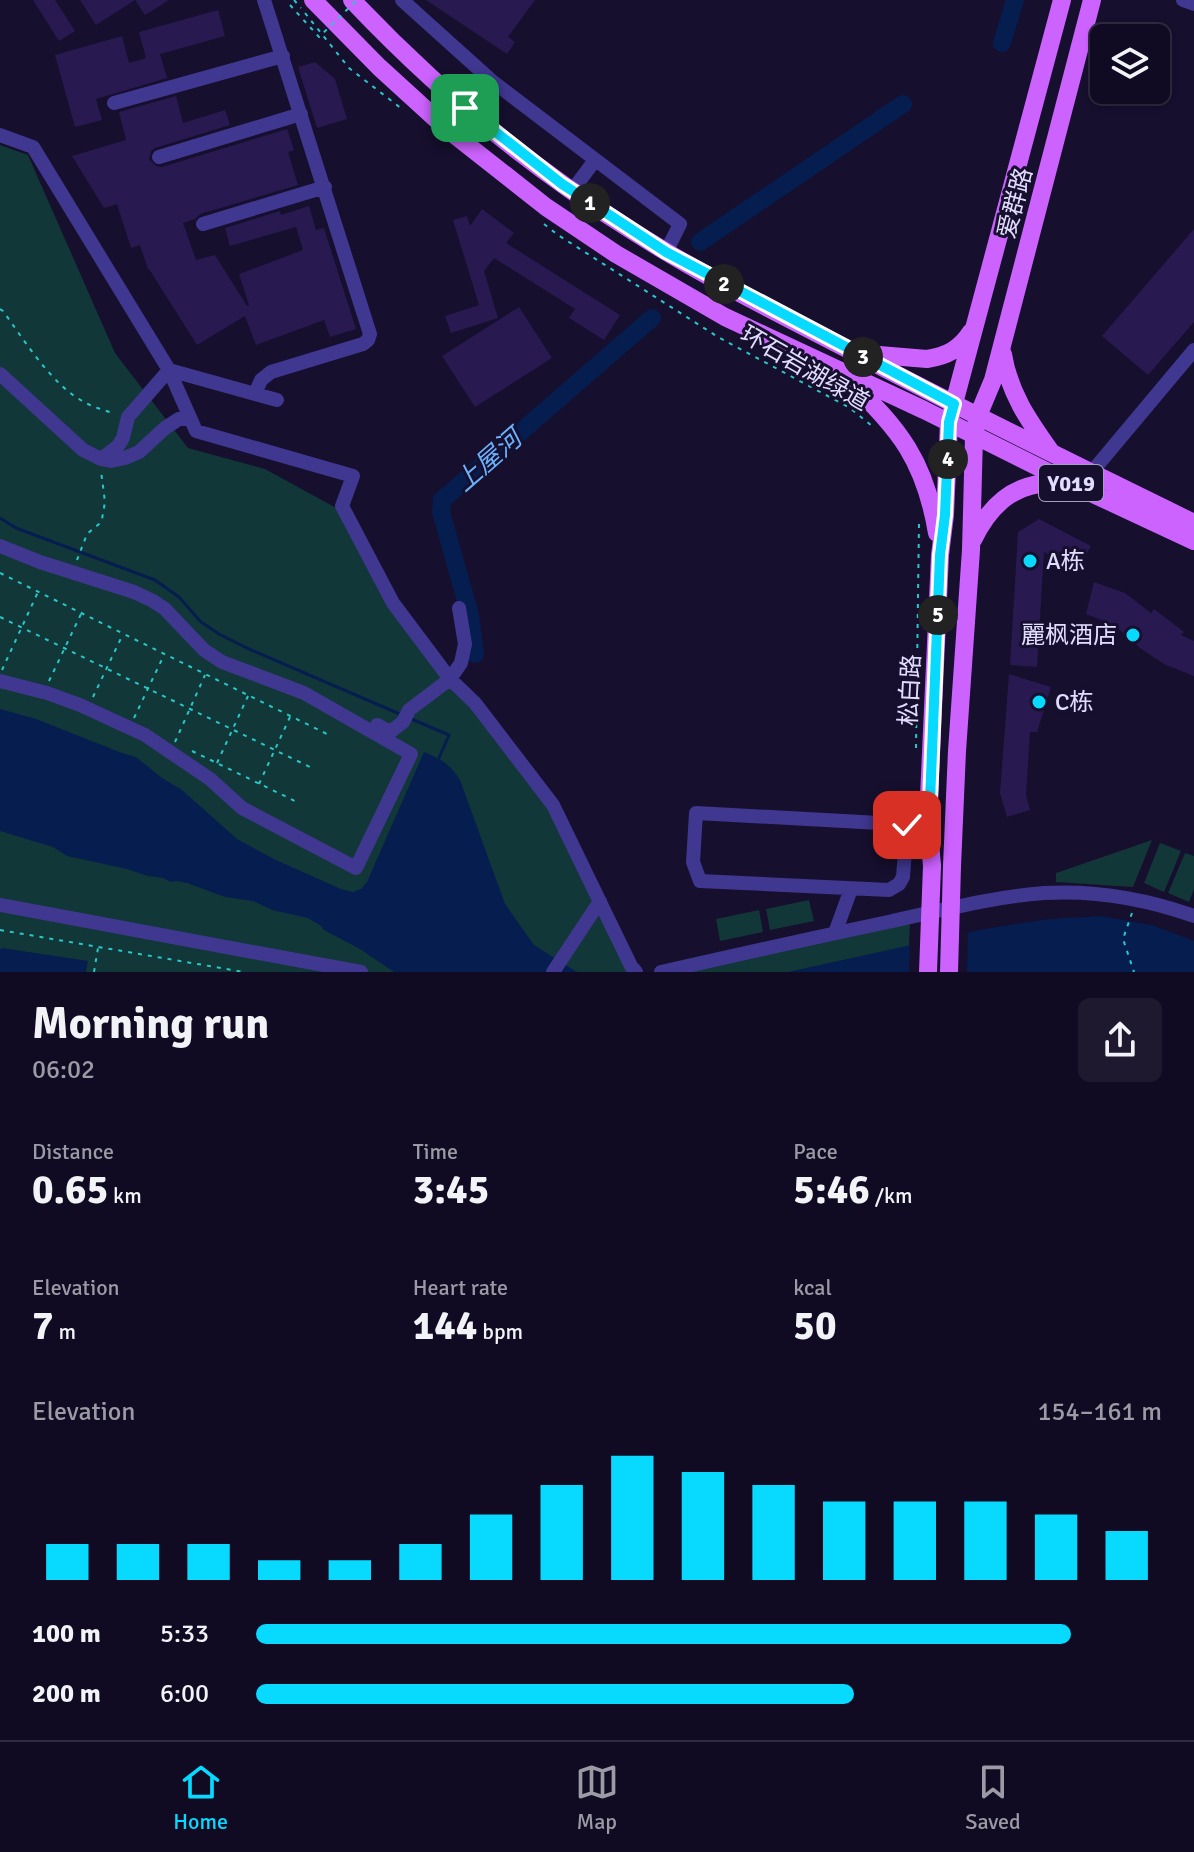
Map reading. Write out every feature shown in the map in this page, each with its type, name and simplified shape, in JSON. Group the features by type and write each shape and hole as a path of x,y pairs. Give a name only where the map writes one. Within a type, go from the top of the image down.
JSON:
{"main road":[{"path":"313,0 415,101 479,156 546,207 616,254 725,317 829,365 952,413 978,416 974,436 971,550 957,751 949,972"},
{"path":"355,0 399,47 465,108 572,191 666,252 856,353 952,413"},
{"name":"爱群路","path":"952,413 1062,0"},
{"name":"爱群路","path":"978,416 993,380 1092,0"},
{"path":"856,353 937,358 956,349 975,326"},
{"path":"1003,342 1008,375 1017,401 1052,454"},
{"path":"829,365 865,396 911,451 929,495 940,555"},
{"name":"Y019","path":"952,413 974,436 1194,541"},
{"name":"松白路","path":"928,972 932,866 929,826 940,555 952,413"},
{"name":"Y019","path":"978,416 1194,523"},
{"path":"971,550 982,522 1009,494 1049,483 1076,486"}],"street":[{"path":"255,394 257,385 266,375 363,344 370,334 264,0"},
{"path":"402,0 492,81 680,224 666,252"},
{"path":"1183,0 1194,4"},
{"path":"114,103 283,56"},
{"path":"159,157 301,114"},
{"path":"0,135 33,147 169,370 196,431 353,476 342,506 393,603 450,679 475,703 553,805 636,972"},
{"path":"572,191 595,160"},
{"path":"203,224 325,187"},
{"path":"1091,473 1194,350"},
{"path":"169,370 277,400"},
{"path":"101,459 118,446 128,417 169,370"},
{"path":"0,374 83,450 101,459 111,461 139,452 165,428 179,419 190,417"},
{"path":"0,546 153,601 165,609 204,650 222,662 304,693 411,754 356,868 242,808 210,779 145,735 80,705 1,676"},
{"path":"351,720 355,712 390,732 450,679 461,663 465,644 459,608"},
{"path":"907,825 903,877 899,884 889,890 700,881 693,862 696,813 929,826"},
{"path":"835,933 851,889"},
{"path":"661,972 1020,896 1067,893 1113,896 1136,899 1194,916"},
{"path":"553,972 600,901"},
{"path":"0,905 361,972"}],"path":[{"path":"294,0 349,68 404,110"},
{"path":"290,5 319,37 355,0"},
{"name":"环石岩湖绿道","path":"546,225 718,337 850,408 872,425"},
{"path":"0,309 61,385 86,403 128,417"},
{"path":"73,573 83,541 99,524 104,509 101,459"},
{"path":"917,759 918,512"},
{"path":"0,573 327,734"},
{"path":"1,676 39,592"},
{"path":"47,686 81,613"},
{"path":"0,617 312,768"},
{"path":"90,701 123,633"},
{"path":"132,722 165,654"},
{"path":"174,743 206,674"},
{"path":"216,763 249,695"},
{"path":"259,784 291,716"},
{"path":"1134,972 1123,939 1136,899"},
{"path":"0,930 244,972"},
{"path":"94,972 98,947"}],"green space":[{"path":"0,145 28,155 115,353 188,448 265,469 351,516 400,603 473,709 547,806 628,972 0,972"},
{"path":"1152,840 1133,887 1056,882 1056,873"},
{"path":"1160,843 1181,851 1164,892 1144,883"},
{"path":"1185,853 1194,856 1194,889 1189,902 1168,893"},
{"path":"809,900 814,921 770,930 766,909"},
{"path":"759,910 763,932 720,941 716,919"},
{"path":"910,920 908,972 686,972"}],"water":[{"path":"0,709 36,719 136,757 182,790 237,839 276,860 353,892 367,882 424,752 449,766 460,780 505,904 534,945 577,972 394,972 308,918 272,910 253,901 225,897 187,883 171,882 67,856 53,847 0,831"},
{"path":"1101,916 1152,925 1194,941 1194,972 788,972 984,929 1049,919"},
{"path":"2,948 88,961 86,972 0,972"}],"pier":[{"path":"968,928 967,972 909,972 910,941"}],"building":[{"path":"33,0 55,0 75,31 59,41"},
{"path":"80,0 135,0 96,25"},
{"path":"135,0 169,0 145,15"},
{"path":"426,0 535,0 508,37 515,42 507,54"},
{"path":"218,10 225,36 160,54 167,78 96,99 102,120 75,127 55,55 122,36 129,63 146,58 139,32"},
{"path":"315,62 335,79 347,119 317,128 298,67"},
{"path":"176,96 183,123 225,110 230,125 155,148 149,159 156,166 162,167 287,129 294,150 288,152 298,185 200,214 183,223 196,260 215,255 247,306 239,274 303,250 296,227 230,246 225,228 280,211 281,215 309,206 316,230 324,228 356,329 330,337 324,320 256,345 245,316 197,345 148,269 140,245 131,248 117,204 104,208 72,156 126,140 119,112"},
{"path":"482,209 514,233 506,243 620,315 604,340 569,318 575,309 494,258 484,271 498,318 451,333 445,316 479,305 453,220 467,216 470,226"},
{"path":"1194,229 1194,322 1148,375 1102,336"},
{"path":"519,307 552,358 475,407 442,356"},
{"name":"A栋","path":"1039,519 1091,546 1078,570 1044,552 1037,667 1010,665 1018,532"},
{"path":"1094,582 1125,593 1151,613 1154,609 1184,632 1181,635 1194,641 1194,676 1164,664 1114,625 1086,614"},
{"path":"1009,674 1051,687 1037,732 1030,732 1026,795 1030,810 1007,817 1000,793"}],"waterway":[{"name":"上屋河","path":"1002,43 1015,0"},
{"name":"上屋河","path":"700,242 903,104"},
{"name":"上屋河","path":"475,654 470,615 441,512 442,500 652,318"},
{"path":"0,518 16,528 155,580 179,597 201,622 219,634 402,715"},
{"path":"409,718 449,735 439,758"}],"place":[{"name":"A栋","path":"1030,561"},
{"name":"麗枫酒店","path":"1133,635"},
{"name":"C栋","path":"1039,702"}],"route":[{"path":"465,108 562,184 666,252 954,404 949,422 940,555 929,826 907,825"}]}
